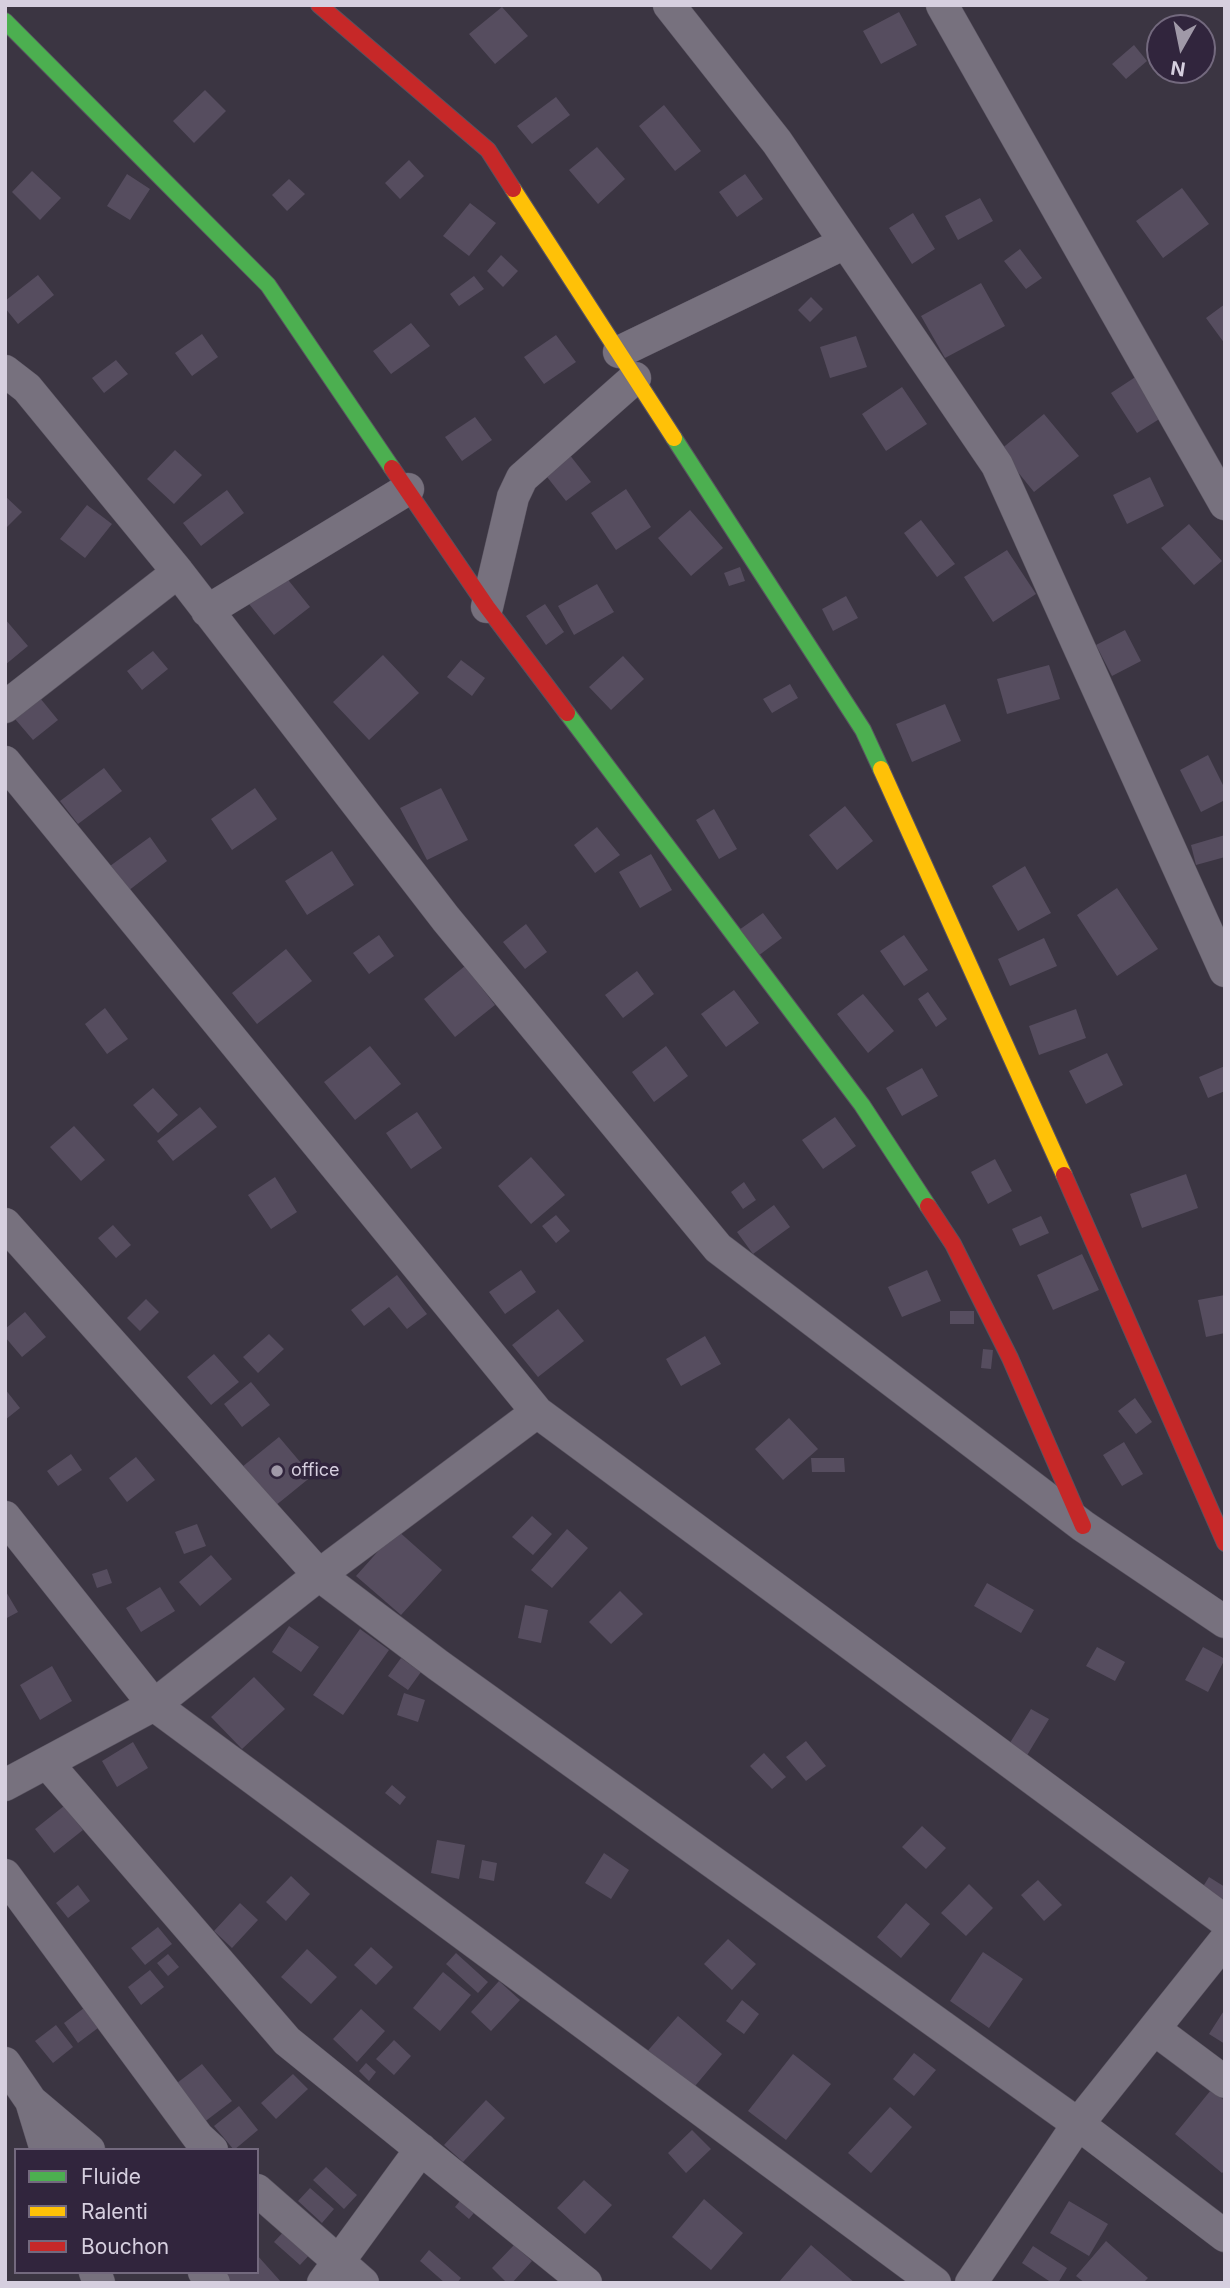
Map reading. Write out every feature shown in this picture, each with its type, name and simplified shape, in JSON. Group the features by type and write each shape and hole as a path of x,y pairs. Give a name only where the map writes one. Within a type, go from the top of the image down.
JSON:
{"street":[{"path":"320,5 488,150 863,730 1069,1187 1225,1543"},
{"path":"669,5 776,142 997,465 1225,971"},
{"path":"942,5 1225,504"},
{"path":"5,21 268,285 487,607 862,1105 953,1244 1010,1358 1083,1526"},
{"path":"487,607 513,498 522,478 627,365 845,243"},
{"path":"5,371 27,388 178,572 446,919 718,1248 1083,1526 1225,1622"},
{"path":"207,611 408,489"},
{"path":"5,707 178,572"},
{"path":"5,762 537,1412 1225,1921"},
{"path":"5,1224 319,1575 438,1665 1078,2124 1225,2235"},
{"path":"5,1785 154,1705 319,1575 537,1412"},
{"path":"5,1517 154,1705 936,2283"},
{"path":"48,1764 287,2041 586,2283"},
{"path":"5,1875 198,2137 210,2148"},
{"path":"971,2283 1078,2124 1225,1940"},
{"path":"1154,2029 1225,2082"},
{"path":"5,2063 31,2101 87,2148"},
{"path":"31,2101 45,2148"},
{"path":"331,2272 421,2149"},
{"path":"259,2192 331,2272 363,2283"}],"building":[{"path":"502,7 528,36 495,64 469,34"},
{"path":"899,12 917,45 881,64 863,31"},
{"path":"1134,45 1146,60 1126,79 1112,64"},
{"path":"205,90 226,111 194,143 173,121"},
{"path":"556,97 570,115 532,144 517,126"},
{"path":"664,105 701,151 675,171 639,126"},
{"path":"597,147 625,179 598,204 569,170"},
{"path":"409,160 424,176 400,199 385,183"},
{"path":"32,171 61,198 40,220 12,192"},
{"path":"127,174 150,189 130,220 107,206"},
{"path":"745,174 763,199 737,217 719,192"},
{"path":"289,179 305,194 287,211 272,195"},
{"path":"1182,188 1209,224 1163,258 1136,221"},
{"path":"980,198 993,221 958,240 945,216"},
{"path":"470,203 496,223 469,256 443,236"},
{"path":"913,213 935,249 912,264 889,228"},
{"path":"1020,249 1042,278 1026,289 1004,261"},
{"path":"501,255 518,271 503,287 487,271"},
{"path":"38,275 54,295 18,324 5,308 5,301"},
{"path":"474,276 484,289 459,306 450,294"},
{"path":"981,283 1005,326 945,358 921,316"},
{"path":"811,297 823,309 810,322 798,310"},
{"path":"1225,304 1225,344 1206,318"},
{"path":"411,323 430,346 391,374 373,351"},
{"path":"202,334 218,357 192,376 175,353"},
{"path":"556,335 576,362 544,384 524,357"},
{"path":"856,336 867,367 830,378 820,347"},
{"path":"116,360 128,374 104,393 92,378"},
{"path":"1143,372 1169,413 1137,433 1111,393"},
{"path":"902,387 927,424 886,451 862,414"},
{"path":"1044,414 1079,456 1034,492 1000,450"},
{"path":"475,417 492,440 462,461 445,437"},
{"path":"565,449 591,482 566,501 540,468"},
{"path":"175,450 202,475 174,504 147,479"},
{"path":"1150,477 1164,506 1127,524 1113,495"},
{"path":"626,489 651,527 616,550 591,513"},
{"path":"227,490 244,513 201,546 183,523"},
{"path":"5,496 22,512 5,529"},
{"path":"87,505 112,524 85,558 60,539"},
{"path":"690,510 723,548 691,576 658,538"},
{"path":"921,520 955,564 937,577 904,533"},
{"path":"1189,524 1222,561 1194,585 1161,548"},
{"path":"1007,550 1036,594 993,622 964,577"},
{"path":"740,567 745,581 729,586 724,573"},
{"path":"285,576 310,607 274,635 249,604"},
{"path":"597,584 614,612 574,635 558,606"},
{"path":"846,596 858,618 833,631 822,609"},
{"path":"545,604 564,632 546,645 526,616"},
{"path":"5,619 28,646 5,665"},
{"path":"1125,630 1141,661 1112,676 1096,645"},
{"path":"153,651 168,669 142,690 127,671"},
{"path":"383,655 419,693 369,740 333,702"},
{"path":"623,656 644,679 611,710 589,687"},
{"path":"461,660 485,678 472,696 447,677"},
{"path":"1049,665 1060,699 1007,714 997,679"},
{"path":"790,684 798,698 772,713 763,699"},
{"path":"40,698 58,720 33,740 15,719"},
{"path":"945,704 961,741 912,762 896,724"},
{"path":"1208,755 1225,789 1225,800 1201,812 1180,770"},
{"path":"104,768 122,791 78,824 60,801"},
{"path":"255,788 277,819 232,850 211,819"},
{"path":"441,788 468,840 427,860 400,808"},
{"path":"845,806 873,841 837,870 809,835"},
{"path":"714,809 737,849 719,859 696,820"},
{"path":"597,827 620,855 595,873 574,845"},
{"path":"1225,835 1225,857 1196,865 1191,845"},
{"path":"150,837 167,861 128,891 110,866"},
{"path":"332,851 354,885 307,915 285,881"},
{"path":"651,854 672,890 640,908 619,872"},
{"path":"1025,866 1051,913 1018,931 992,886"},
{"path":"1117,888 1158,949 1117,976 1077,915"},
{"path":"763,913 782,938 758,956 739,930"},
{"path":"526,924 547,952 525,969 503,942"},
{"path":"379,935 394,956 369,974 353,953"},
{"path":"904,935 928,970 904,986 880,951"},
{"path":"1044,938 1057,966 1010,986 998,959"},
{"path":"286,949 312,981 257,1024 232,993"},
{"path":"465,966 495,1005 455,1037 424,999"},
{"path":"637,971 654,994 623,1018 605,995"},
{"path":"734,990 759,1023 726,1047 701,1014"},
{"path":"928,992 947,1019 936,1027 918,999"},
{"path":"863,994 894,1031 868,1053 837,1014"},
{"path":"105,1008 128,1039 107,1054 85,1024"},
{"path":"1076,1009 1086,1038 1039,1055 1029,1026"},
{"path":"370,1046 401,1084 355,1120 324,1082"},
{"path":"666,1046 688,1076 654,1102 632,1072"},
{"path":"1107,1053 1123,1085 1086,1104 1069,1071"},
{"path":"1225,1066 1225,1091 1208,1098 1199,1077"},
{"path":"922,1068 938,1096 902,1116 886,1088"},
{"path":"153,1088 178,1115 158,1133 133,1105"},
{"path":"200,1107 217,1127 173,1161 157,1141"},
{"path":"417,1112 442,1148 411,1169 386,1133"},
{"path":"835,1117 856,1146 823,1169 802,1140"},
{"path":"74,1126 105,1160 81,1181 50,1147"},
{"path":"531,1157 565,1195 531,1224 498,1186"},
{"path":"995,1159 1012,1191 988,1204 971,1172"},
{"path":"1186,1174 1198,1208 1142,1228 1130,1194"},
{"path":"275,1177 297,1212 271,1229 248,1195"},
{"path":"744,1182 756,1200 743,1209 731,1192"},
{"path":"774,1205 790,1227 753,1254 737,1232"},
{"path":"556,1215 570,1231 556,1243 542,1226"},
{"path":"1041,1216 1049,1233 1020,1246 1012,1229"},
{"path":"113,1225 131,1245 116,1258 98,1238"},
{"path":"1082,1254 1099,1290 1053,1310 1037,1275"},
{"path":"521,1270 536,1292 505,1314 489,1292"},
{"path":"927,1270 941,1301 902,1317 888,1287"},
{"path":"397,1275 427,1314 407,1329 389,1307 364,1326 351,1310"},
{"path":"1225,1295 1225,1333 1206,1337 1198,1300"},
{"path":"146,1299 159,1312 140,1331 127,1318"},
{"path":"558,1309 584,1341 538,1377 512,1345"},
{"path":"950,1311 974,1311 974,1324 950,1324"},
{"path":"25,1312 46,1337 22,1357 5,1337 5,1329"},
{"path":"269,1334 284,1349 258,1373 243,1357"},
{"path":"705,1336 721,1364 681,1386 666,1359"},
{"path":"983,1349 993,1350 991,1369 981,1368"},
{"path":"214,1354 239,1382 211,1405 187,1377"},
{"path":"251,1382 270,1405 242,1427 224,1404"},
{"path":"5,1389 20,1408 5,1420"},
{"path":"1135,1398 1152,1422 1136,1434 1118,1411"},
{"path":"789,1418 818,1449 783,1480 755,1449"},
{"name":"office","path":"279,1437 312,1476 275,1506 242,1467"},
{"path":"1124,1442 1143,1474 1122,1486 1103,1455"},
{"path":"71,1454 82,1470 58,1486 47,1471"},
{"path":"136,1457 155,1480 127,1502 109,1478"},
{"path":"811,1458 844,1458 845,1472 812,1472"},
{"path":"532,1516 552,1534 533,1555 512,1537"},
{"path":"197,1524 206,1546 184,1554 175,1532"},
{"path":"567,1529 588,1548 552,1588 531,1570"},
{"path":"397,1530 442,1570 401,1615 356,1576"},
{"path":"211,1555 232,1579 200,1606 179,1582"},
{"path":"107,1569 112,1583 97,1588 92,1574"},
{"path":"987,1583 1034,1610 1021,1633 974,1606"},
{"path":"160,1587 175,1611 141,1632 126,1608"},
{"path":"5,1590 18,1612 5,1619"},
{"path":"620,1591 643,1614 611,1644 589,1622"},
{"path":"525,1605 548,1610 541,1643 518,1638"},
{"path":"289,1626 319,1647 301,1672 272,1652"},
{"path":"360,1629 389,1650 343,1715 313,1695"},
{"path":"1097,1647 1125,1662 1115,1681 1086,1666"},
{"path":"1203,1647 1225,1659 1208,1692 1185,1680"},
{"path":"401,1658 421,1672 408,1690 388,1676"},
{"path":"52,1666 72,1701 40,1720 20,1685"},
{"path":"254,1677 285,1709 242,1749 211,1717"},
{"path":"404,1693 425,1700 418,1722 397,1715"},
{"path":"1031,1709 1049,1719 1026,1757 1008,1746"},
{"path":"806,1741 826,1766 806,1781 786,1757"},
{"path":"133,1742 148,1768 117,1787 102,1761"},
{"path":"764,1753 786,1777 772,1789 750,1766"},
{"path":"392,1785 406,1797 400,1805 385,1793"},
{"path":"64,1806 83,1830 54,1853 35,1829"},
{"path":"922,1826 946,1848 926,1869 902,1847"},
{"path":"437,1840 465,1845 459,1879 431,1873"},
{"path":"604,1853 629,1870 611,1899 585,1883"},
{"path":"482,1860 497,1863 494,1881 479,1878"},
{"path":"291,1876 310,1894 286,1921 266,1902"},
{"path":"1209,1877 1225,1887 1225,1900 1220,1907 1199,1893"},
{"path":"1038,1880 1062,1905 1044,1921 1021,1895"},
{"path":"969,1884 993,1908 966,1936 941,1913"},
{"path":"78,1885 90,1901 68,1918 56,1903"},
{"path":"240,1903 258,1920 232,1948 214,1931"},
{"path":"906,1903 930,1924 901,1958 877,1937"},
{"path":"158,1927 172,1944 145,1965 131,1948"},
{"path":"728,1939 756,1964 732,1990 704,1964"},
{"path":"371,1947 393,1967 376,1985 354,1965"},
{"path":"307,1949 337,1977 311,2004 281,1977"},
{"path":"983,1952 1023,1979 989,2028 950,2001"},
{"path":"456,1953 488,1982 478,1993 446,1964"},
{"path":"168,1954 179,1967 168,1976 157,1963"},
{"path":"150,1970 164,1987 141,2005 128,1987"},
{"path":"443,1972 471,1995 440,2031 413,2008"},
{"path":"499,1981 520,2000 491,2031 471,2012"},
{"path":"742,2000 759,2014 744,2034 726,2021"},
{"path":"84,2008 98,2028 78,2043 64,2023"},
{"path":"361,2009 385,2031 357,2062 333,2039"},
{"path":"1225,2009 1225,2044 1209,2034"},
{"path":"678,2016 722,2054 690,2092 645,2054"},
{"path":"56,2025 73,2047 53,2063 35,2041"},
{"path":"394,2040 411,2056 394,2075 376,2059"},
{"path":"914,2053 936,2070 914,2096 893,2079"},
{"path":"793,2054 831,2084 786,2140 748,2111"},
{"path":"366,2063 376,2072 369,2081 359,2071"},
{"path":"202,2064 232,2101 203,2123 173,2086"},
{"path":"293,2074 308,2089 276,2119 261,2103"},
{"path":"1211,2090 1225,2101 1225,2170 1222,2173 1175,2134"},
{"path":"486,2100 505,2118 463,2162 444,2145"},
{"path":"239,2106 258,2130 236,2148 232,2148 214,2126"},
{"path":"890,2107 912,2127 871,2173 848,2153"},
{"path":"692,2130 711,2149 686,2173 668,2153"},
{"path":"326,2167 357,2195 344,2209 313,2180"},
{"path":"584,2180 612,2205 585,2234 557,2208"},
{"path":"310,2188 334,2209 322,2223 298,2201"},
{"path":"463,2197 477,2209 469,2219 455,2207"},
{"path":"704,2199 743,2233 711,2270 672,2237"},
{"path":"1069,2201 1108,2224 1089,2256 1050,2233"},
{"path":"287,2228 314,2250 300,2265 274,2242"},
{"path":"1106,2241 1148,2278 1143,2283 1085,2283 1076,2276"},
{"path":"514,2245 532,2261 512,2283 507,2283 492,2268"},
{"path":"811,2245 855,2283 778,2283"},
{"path":"1033,2246 1067,2268 1058,2283 1052,2283 1022,2263"},
{"path":"429,2250 461,2278 457,2283 445,2283 420,2261"},
{"path":"259,2257 282,2283 231,2283 224,2274 259,2274"}],"traffic: fast":[{"path":"5,21 268,285 392,468"},
{"path":"674,438 863,730 881,769"},
{"path":"567,713 862,1105 928,1206"}],"traffic: slow":[{"path":"513,189 674,438"},
{"path":"881,769 1064,1175"}],"traffic: jam":[{"path":"319,5 488,150 513,189"},
{"path":"392,468 487,607 567,713"},
{"path":"1064,1175 1225,1543"},
{"path":"928,1206 953,1244 1010,1358 1083,1526"}],"place":[{"name":"office","path":"277,1471"}]}
